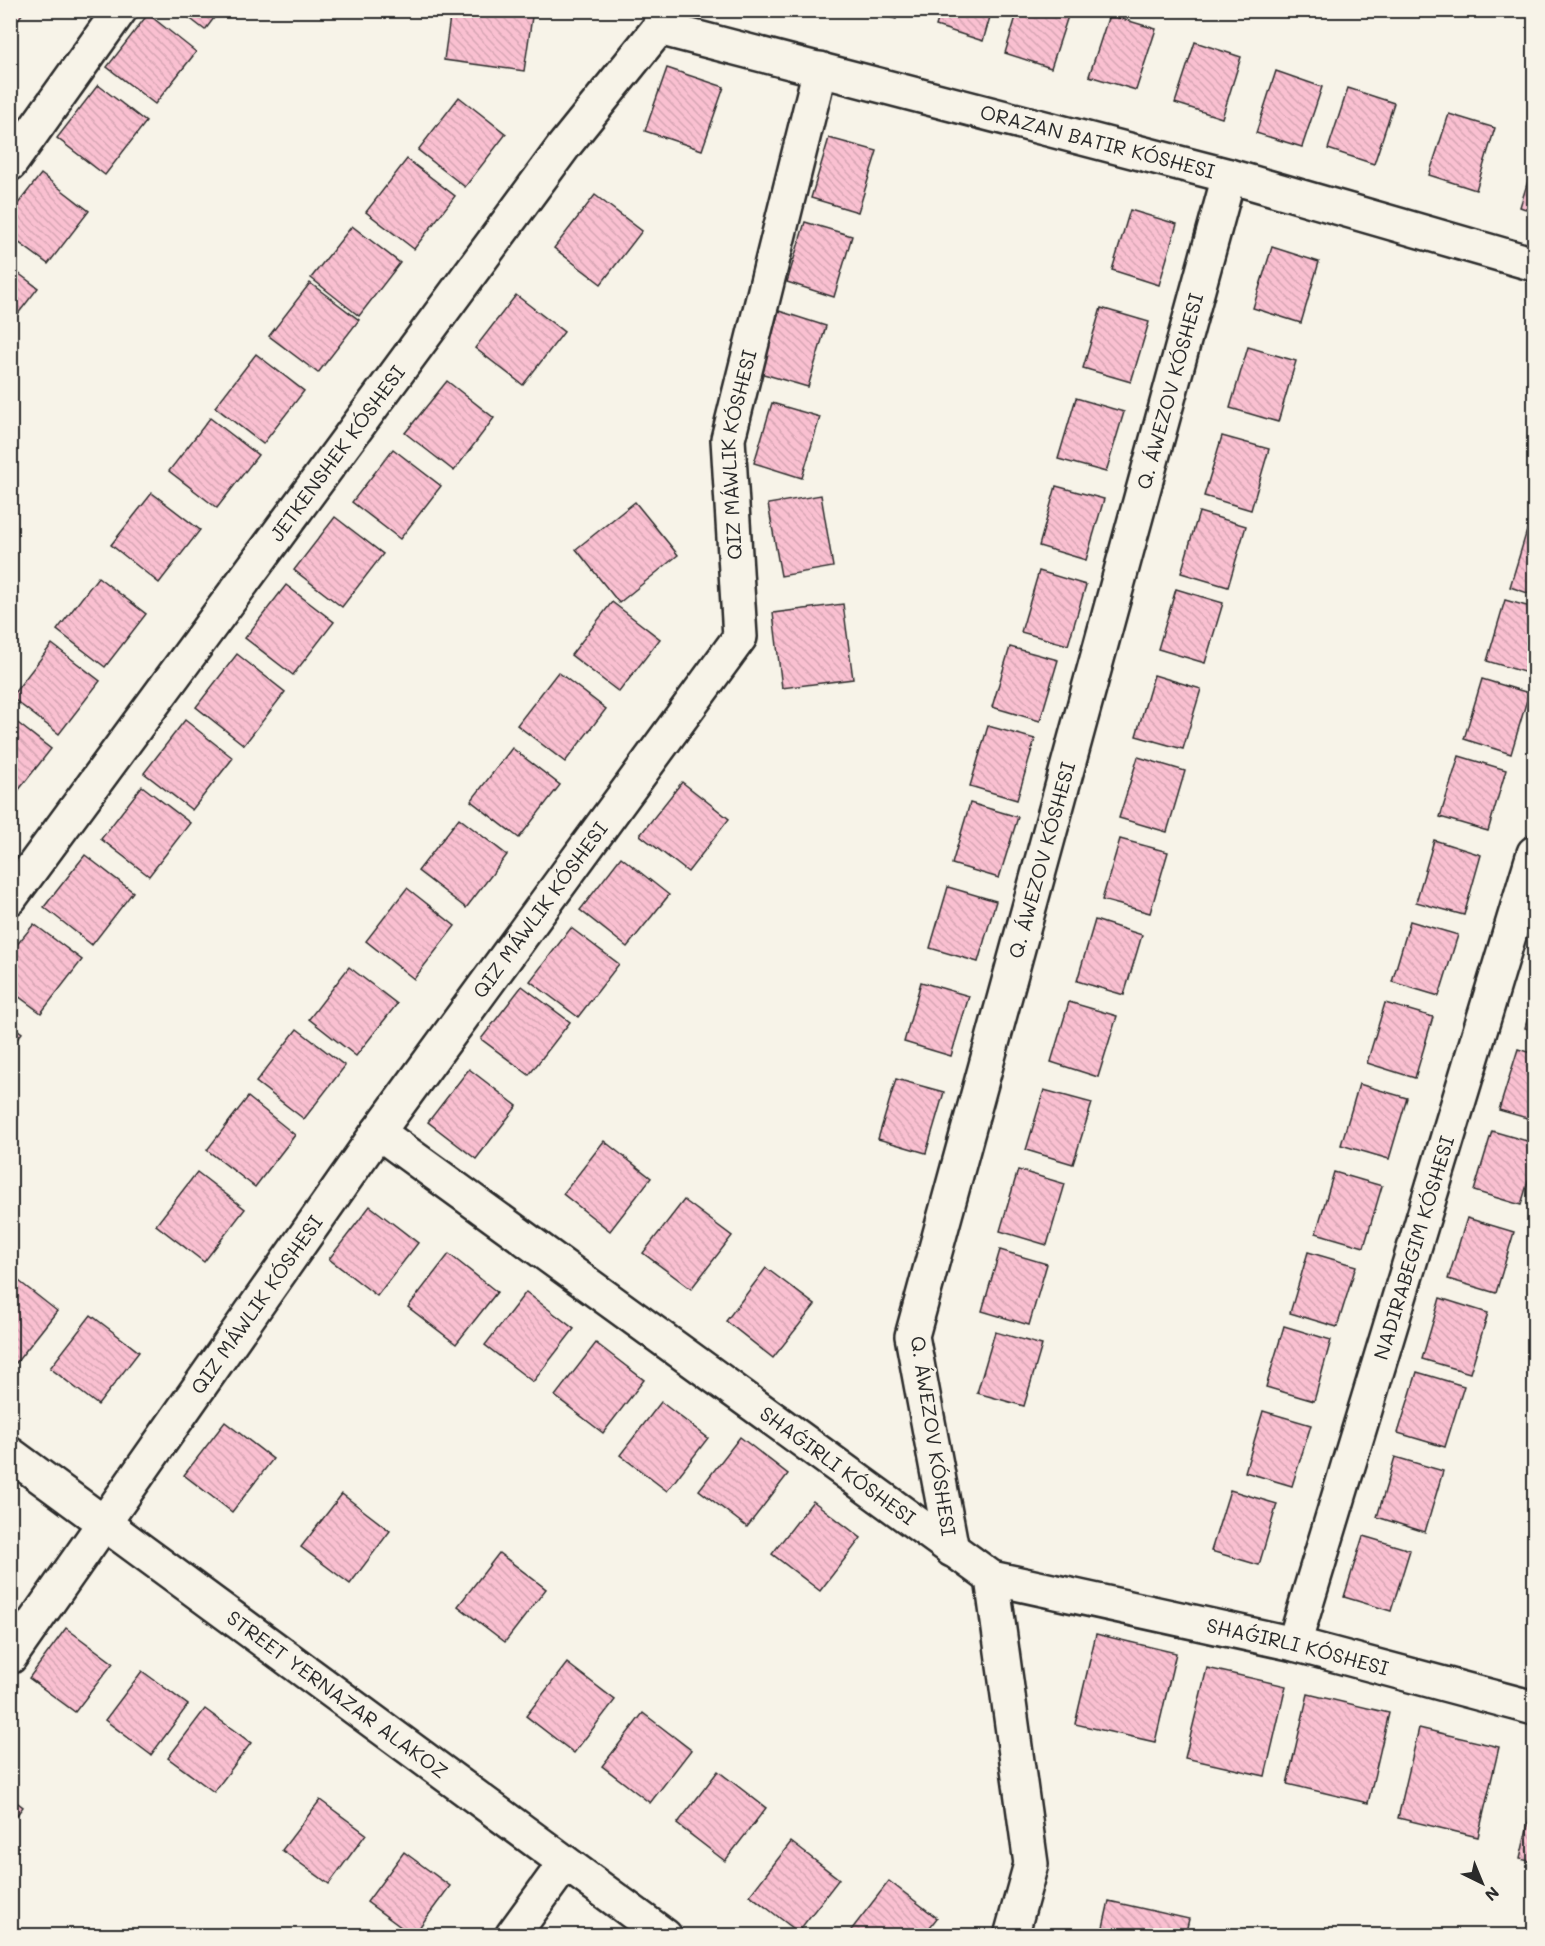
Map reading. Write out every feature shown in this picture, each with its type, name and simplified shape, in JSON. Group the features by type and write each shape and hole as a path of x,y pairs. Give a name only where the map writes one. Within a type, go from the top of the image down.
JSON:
{"street":[{"path":"10,164 120,10"},
{"path":"661,19 820,69 1229,176 1534,264"},
{"name":"JETKENSHEK KÓSHESI","path":"10,898 564,146 661,19"},
{"path":"10,1658 378,1132 740,637 728,439 820,69"},
{"name":"Q. ÁWEZOV KÓSHESI","path":"952,1550 912,1336 1229,176"},
{"name":"NADIRABEGIM KÓSHESI","path":"1294,1644 1534,853"},
{"path":"378,1132 992,1578 1294,1644 1534,1708"},
{"name":"STREET YERNAZAR ALAKOZ","path":"10,1455 665,1935"},
{"path":"992,1578 1031,1864 1011,1935"},
{"path":"512,1935 565,1863"}],"building":[{"path":"10,10 25,10 10,31"},
{"path":"179,10 220,10 205,30"},
{"path":"451,10 533,10 524,71 444,60"},
{"path":"867,10 898,10 896,19"},
{"path":"941,10 992,10 983,41 936,26"},
{"path":"1018,10 1070,10 1051,68 1005,53"},
{"path":"148,14 196,52 155,104 107,67"},
{"path":"1109,15 1156,29 1136,90 1089,76"},
{"path":"1195,42 1241,57 1222,118 1175,103"},
{"path":"667,68 724,87 702,150 645,131"},
{"path":"1276,71 1322,87 1302,147 1256,133"},
{"path":"98,85 146,122 105,175 57,138"},
{"path":"1348,88 1394,103 1374,164 1328,149"},
{"path":"459,97 506,134 465,187 418,150"},
{"path":"1449,114 1495,128 1476,190 1429,175"},
{"path":"829,138 877,151 858,212 811,198"},
{"path":"407,159 455,196 414,249 366,212"},
{"path":"1534,161 1534,212 1520,207"},
{"path":"41,174 89,211 48,264 10,236 10,214"},
{"path":"595,195 642,231 601,284 554,248"},
{"path":"1130,210 1177,224 1159,285 1112,270"},
{"path":"805,222 852,236 834,297 787,282"},
{"path":"352,226 400,263 359,316 311,278"},
{"path":"1272,247 1319,262 1301,323 1253,308"},
{"path":"10,267 38,288 10,324"},
{"path":"310,283 359,320 318,373 269,336"},
{"path":"516,295 564,332 523,385 475,348"},
{"path":"1101,308 1149,322 1131,382 1083,368"},
{"path":"779,311 826,326 808,387 760,373"},
{"path":"1248,347 1296,361 1278,422 1230,408"},
{"path":"256,354 304,391 263,444 215,407"},
{"path":"447,381 494,418 454,471 405,433"},
{"path":"1076,398 1124,412 1106,472 1058,459"},
{"path":"772,403 820,417 802,478 754,463"},
{"path":"210,418 258,455 217,508 169,471"},
{"path":"1222,436 1269,449 1251,510 1204,496"},
{"path":"393,449 441,486 400,539 352,502"},
{"path":"1056,486 1104,499 1086,560 1039,546"},
{"path":"152,493 200,530 159,583 111,545"},
{"path":"821,495 833,567 781,576 768,504"},
{"path":"635,502 678,555 619,603 576,549"},
{"path":"1199,512 1246,526 1228,587 1181,573"},
{"path":"335,517 383,554 342,607 294,570"},
{"path":"1528,527 1534,528 1534,595 1510,587"},
{"path":"1039,571 1086,585 1068,645 1021,632"},
{"path":"98,577 146,614 105,667 57,630"},
{"path":"286,585 334,622 293,675 245,638"},
{"path":"1176,589 1223,603 1205,663 1158,649"},
{"path":"1505,600 1534,608 1534,675 1487,661"},
{"path":"612,602 660,639 619,692 571,655"},
{"path":"843,604 853,679 782,688 773,613"},
{"path":"52,644 100,681 59,734 11,697"},
{"path":"1010,647 1058,660 1040,721 992,707"},
{"path":"237,654 285,692 244,745 196,707"},
{"path":"558,672 606,709 565,762 517,725"},
{"path":"1154,675 1201,689 1183,749 1136,736"},
{"path":"1482,679 1529,693 1511,754 1464,739"},
{"path":"10,717 51,749 10,801"},
{"path":"185,720 233,758 192,810 144,773"},
{"path":"988,726 1035,739 1017,800 970,786"},
{"path":"512,748 560,785 519,838 471,801"},
{"path":"1459,756 1506,770 1488,831 1440,817"},
{"path":"1138,757 1185,771 1167,832 1119,818"},
{"path":"682,782 729,819 688,872 640,835"},
{"path":"142,786 190,823 149,876 101,839"},
{"path":"970,803 1018,817 999,878 952,864"},
{"path":"459,818 507,855 466,908 418,871"},
{"path":"1120,839 1168,852 1150,913 1102,900"},
{"path":"1434,840 1481,855 1464,915 1416,902"},
{"path":"85,855 133,892 92,945 44,907"},
{"path":"621,857 669,895 627,947 580,910"},
{"path":"948,887 996,901 978,962 930,948"},
{"path":"407,888 455,926 414,979 366,941"},
{"path":"1095,920 1142,935 1124,995 1077,981"},
{"path":"1410,921 1458,935 1439,996 1392,982"},
{"path":"34,924 82,960 41,1013 10,990 10,953"},
{"path":"571,928 619,964 578,1017 530,981"},
{"path":"349,967 397,1004 356,1056 309,1019"},
{"path":"921,982 969,996 951,1056 904,1042"},
{"path":"522,986 570,1022 529,1075 481,1039"},
{"path":"1534,995 1534,1031 1525,1028"},
{"path":"1069,1002 1117,1016 1098,1077 1051,1062"},
{"path":"1385,1003 1433,1017 1415,1078 1367,1063"},
{"path":"10,1024 22,1033 10,1048"},
{"path":"297,1029 345,1066 304,1119 256,1082"},
{"path":"1518,1049 1534,1054 1534,1120 1499,1110"},
{"path":"469,1069 517,1106 476,1159 428,1122"},
{"path":"896,1079 944,1092 926,1153 878,1139"},
{"path":"1359,1084 1407,1098 1389,1159 1341,1145"},
{"path":"1044,1090 1092,1103 1073,1164 1026,1150"},
{"path":"248,1097 295,1135 255,1187 207,1150"},
{"path":"1492,1131 1534,1143 1534,1161 1521,1205 1474,1191"},
{"path":"604,1141 651,1178 610,1231 563,1194"},
{"path":"1018,1170 1065,1184 1047,1245 1000,1231"},
{"path":"197,1172 245,1209 204,1262 156,1225"},
{"path":"1334,1172 1382,1186 1364,1247 1316,1233"},
{"path":"684,1200 732,1236 691,1289 643,1253"},
{"path":"370,1206 418,1243 377,1296 329,1259"},
{"path":"1467,1218 1514,1232 1496,1293 1448,1279"},
{"path":"1000,1250 1047,1264 1029,1325 982,1311"},
{"path":"1308,1252 1356,1266 1337,1327 1290,1313"},
{"path":"449,1254 497,1292 456,1344 408,1307"},
{"path":"766,1268 815,1305 773,1358 726,1321"},
{"path":"10,1274 57,1311 16,1363 10,1359"},
{"path":"526,1292 574,1329 533,1382 485,1345"},
{"path":"1440,1298 1488,1313 1470,1373 1422,1359"},
{"path":"91,1315 139,1352 98,1405 50,1368"},
{"path":"1284,1326 1331,1340 1314,1401 1266,1387"},
{"path":"995,1332 1042,1345 1024,1406 977,1393"},
{"path":"596,1343 644,1380 603,1433 555,1396"},
{"path":"1417,1372 1464,1386 1445,1447 1398,1433"},
{"path":"661,1402 708,1438 667,1491 620,1455"},
{"path":"1263,1411 1311,1425 1292,1486 1245,1472"},
{"path":"225,1422 273,1459 232,1512 184,1475"},
{"path":"740,1437 788,1474 747,1527 699,1490"},
{"path":"1395,1457 1443,1471 1425,1532 1377,1517"},
{"path":"1230,1490 1277,1504 1259,1565 1211,1551"},
{"path":"342,1494 390,1531 350,1584 301,1547"},
{"path":"813,1501 861,1538 820,1591 772,1554"},
{"path":"1363,1536 1410,1550 1391,1611 1344,1597"},
{"path":"499,1553 546,1589 505,1642 458,1606"},
{"path":"66,1628 113,1663 75,1712 29,1678"},
{"path":"1096,1634 1176,1653 1155,1742 1075,1724"},
{"path":"567,1663 615,1700 574,1753 526,1716"},
{"path":"1207,1668 1286,1686 1265,1776 1185,1758"},
{"path":"142,1671 188,1705 151,1755 105,1720"},
{"path":"1308,1694 1389,1713 1368,1803 1287,1784"},
{"path":"205,1709 251,1743 214,1792 168,1758"},
{"path":"643,1713 691,1750 650,1803 602,1766"},
{"path":"1419,1728 1499,1747 1478,1837 1398,1818"},
{"path":"718,1771 766,1808 725,1861 677,1824"},
{"path":"10,1797 23,1807 10,1824"},
{"path":"1534,1798 1534,1862 1520,1859"},
{"path":"320,1800 366,1834 329,1884 282,1850"},
{"path":"791,1842 839,1879 798,1932 750,1895"},
{"path":"404,1852 450,1886 413,1936 367,1902"},
{"path":"889,1881 937,1918 923,1936 851,1936 848,1934"},
{"path":"1109,1901 1189,1919 1185,1936 1101,1936"}]}
